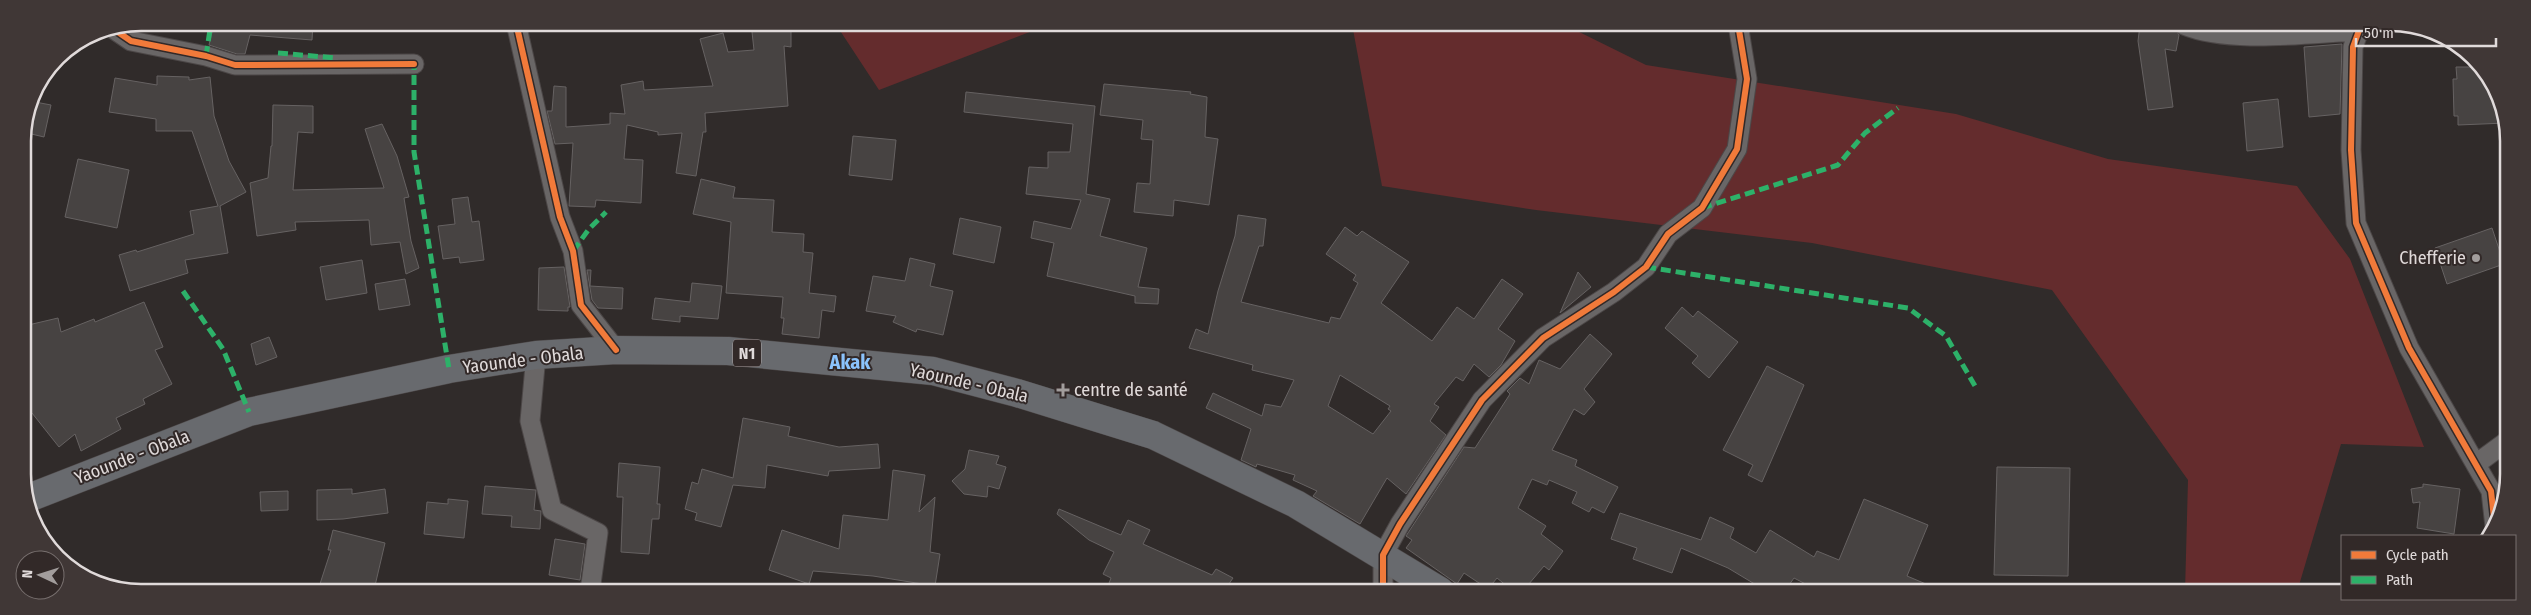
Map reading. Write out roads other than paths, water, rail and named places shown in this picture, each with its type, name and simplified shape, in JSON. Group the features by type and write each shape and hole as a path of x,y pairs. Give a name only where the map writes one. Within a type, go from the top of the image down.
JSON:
{"highway":[{"name":"Yaounde - Obala","path":"33,496 249,412 449,368 536,354 616,350 728,351 932,371 1017,393 1153,435 1296,504 1429,584"}],"street":[{"path":"518,31 560,217 573,251 581,304 616,350"},
{"path":"1384,584 1383,555 1400,524 1482,400 1543,338 1614,292 1646,267 1668,234 1702,208 1737,149 1747,79 1739,31"},
{"path":"2198,31 2256,36 2321,31"},
{"path":"2359,31 2353,48 2351,150 2356,223 2409,348 2491,491 2493,510"},
{"path":"120,33 131,41 206,56 235,64 414,64"},
{"path":"536,354 530,421 552,510 598,534 591,584"},
{"path":"2476,464 2500,446"}],"place":[{"name":"Chefferie","path":"2476,258"},
{"name":"centre de santé","path":"1063,390"}],"district":[{"name":"Akak","path":"850,362"}]}
